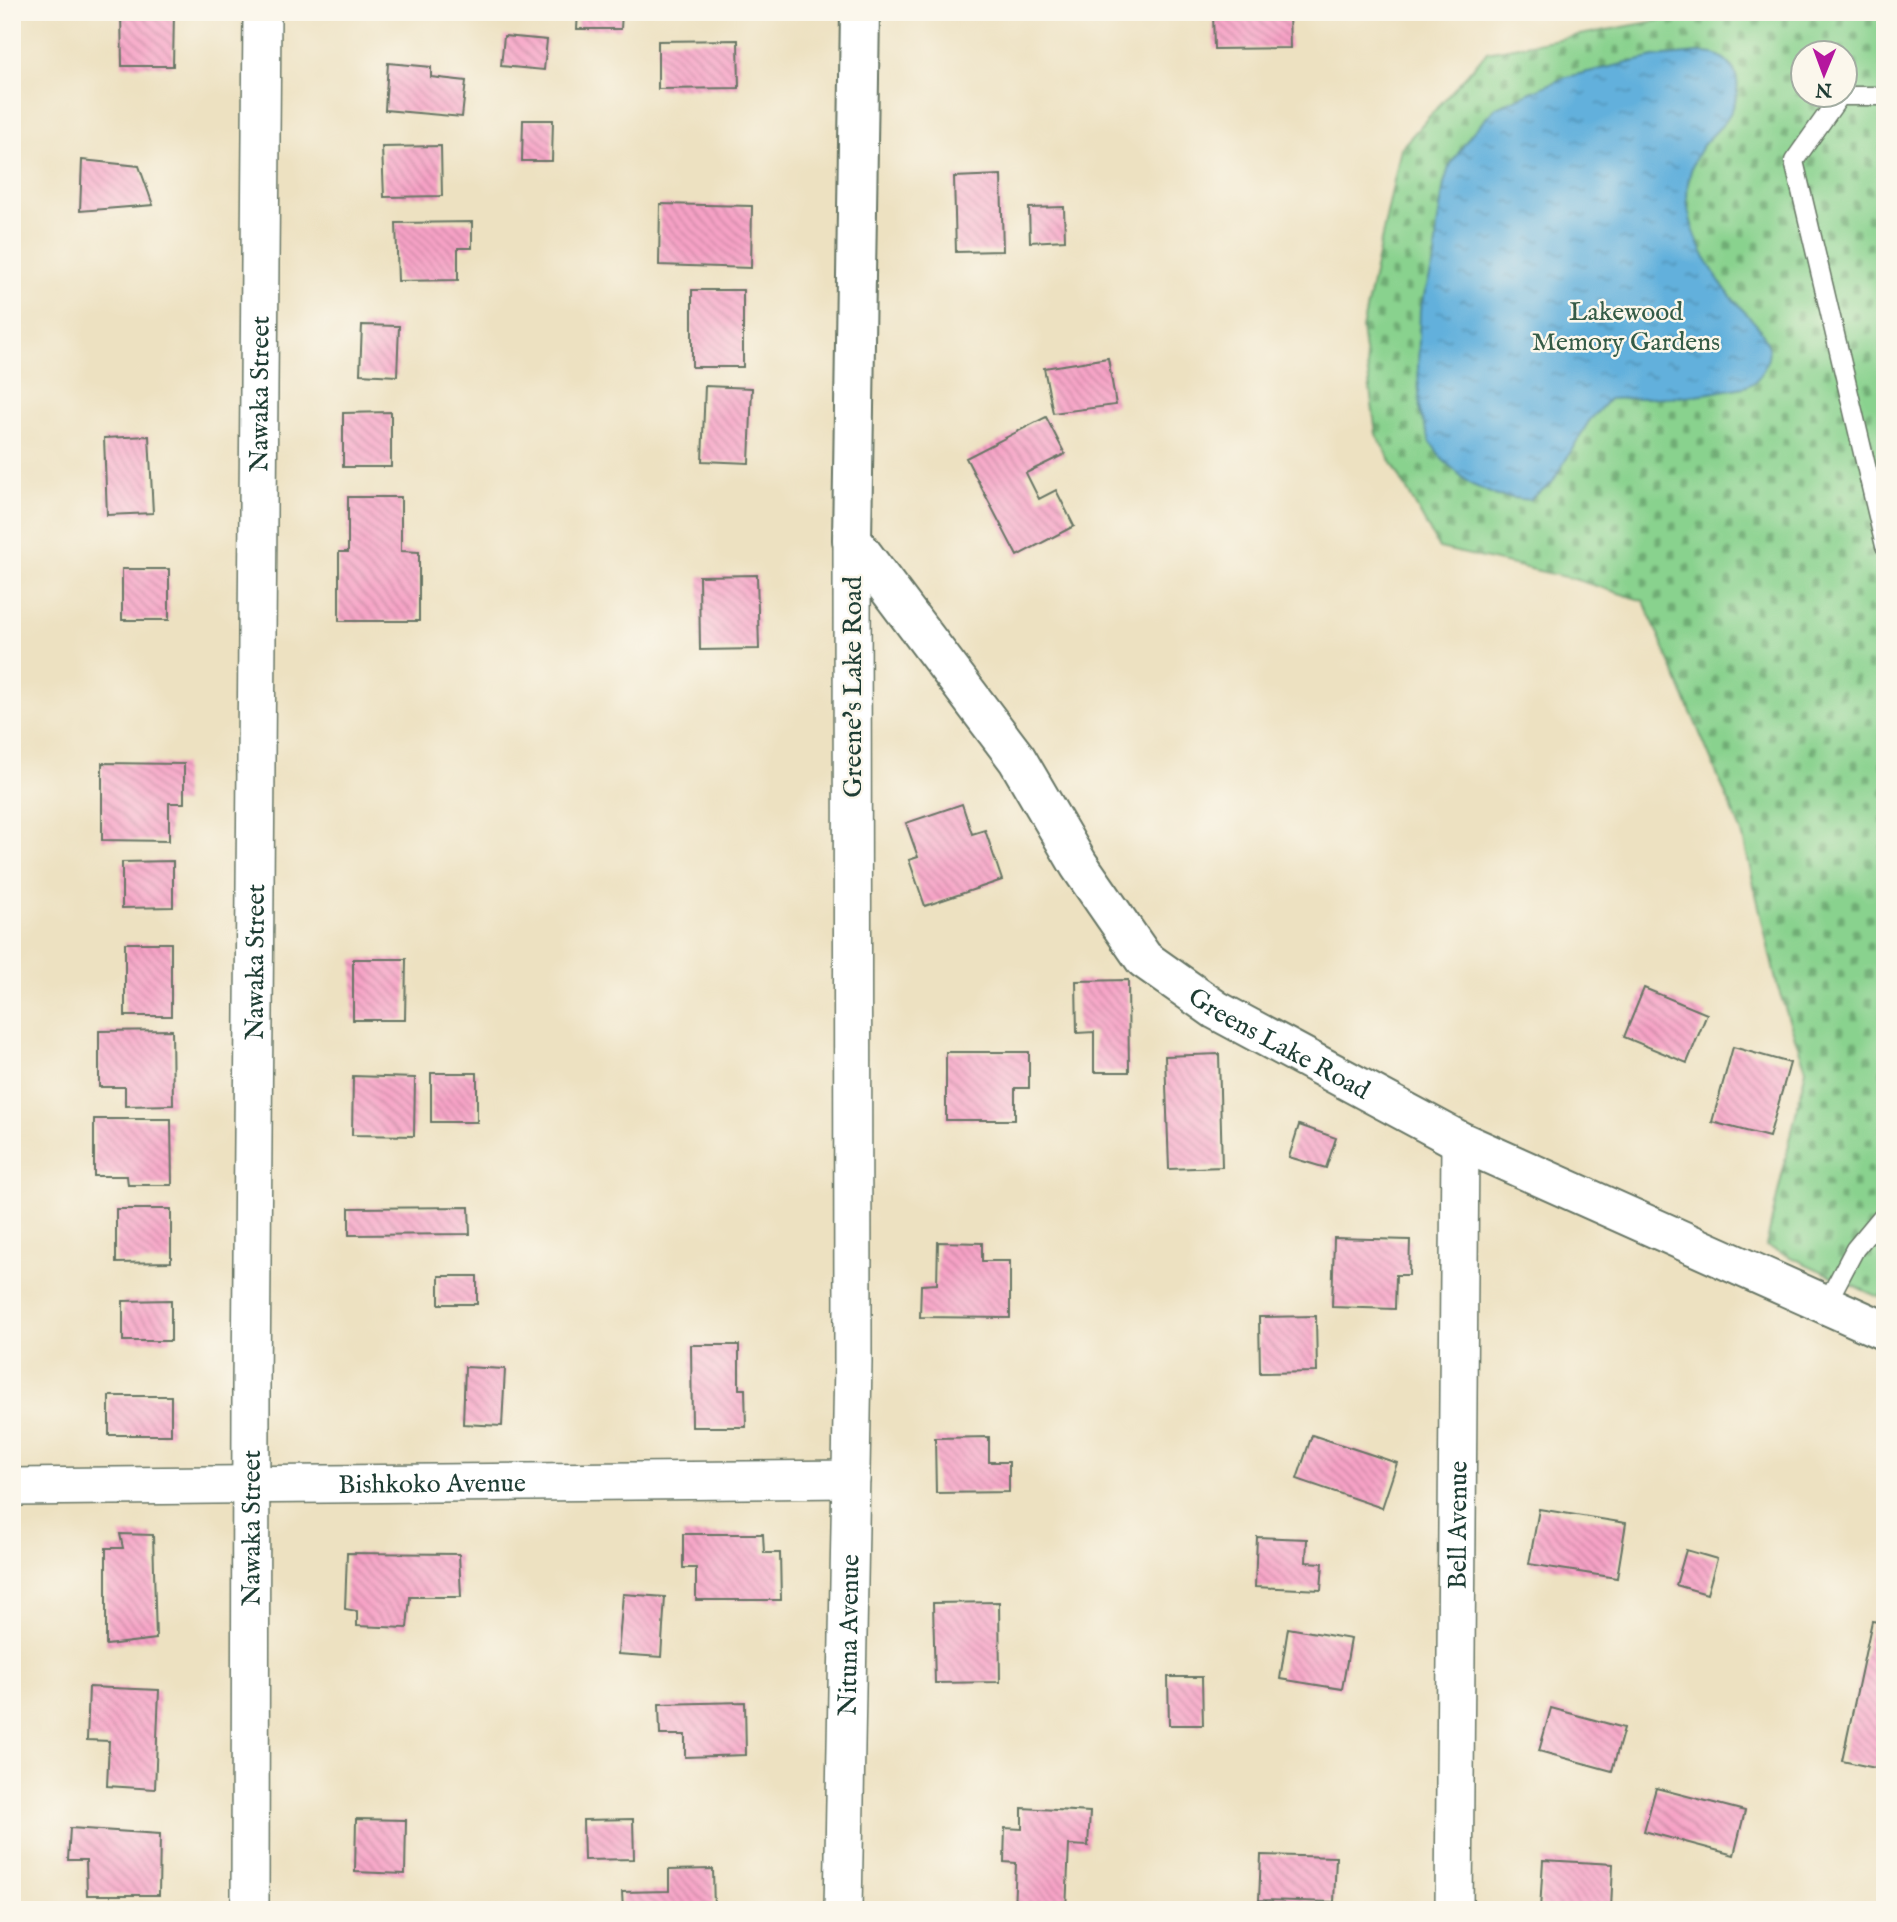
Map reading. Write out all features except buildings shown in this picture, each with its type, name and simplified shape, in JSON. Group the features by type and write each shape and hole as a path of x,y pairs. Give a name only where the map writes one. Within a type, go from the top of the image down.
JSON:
{"street":[{"name":"Nawaka Street","path":"250,1910 262,12"},
{"name":"Greene's Lake Road","path":"853,1361 852,540 860,12"},
{"name":"Greens Lake Road","path":"852,540 1017,759 1079,865 1144,959 1216,1010 1460,1141 1885,1331"},
{"name":"Bell Avenue","path":"1454,1910 1460,1141"},
{"name":"Nituna Avenue","path":"843,1910 853,1361"},
{"name":"Bishkoko Avenue","path":"12,1487 850,1479"}],"lane":[{"path":"1885,96 1840,96 1794,161 1885,546"},
{"path":"1826,1304 1855,1250 1885,1213"}],"green space":[{"name":"Lakewood Memory Gardens","path":"1704,12 1885,12 1885,1300 1766,1246 1806,1069 1777,985 1742,833 1644,601 1574,579 1439,548 1376,434 1362,329 1401,148 1487,52"}],"water":[{"path":"1715,54 1727,62 1733,69 1738,86 1731,112 1701,148 1694,163 1687,195 1689,212 1701,248 1710,265 1730,296 1764,335 1768,357 1764,369 1756,380 1739,388 1682,396 1609,399 1589,421 1552,483 1529,500 1497,496 1470,484 1442,459 1430,441 1420,412 1420,309 1435,259 1437,227 1449,167 1471,134 1496,107 1566,77 1654,57"}]}
